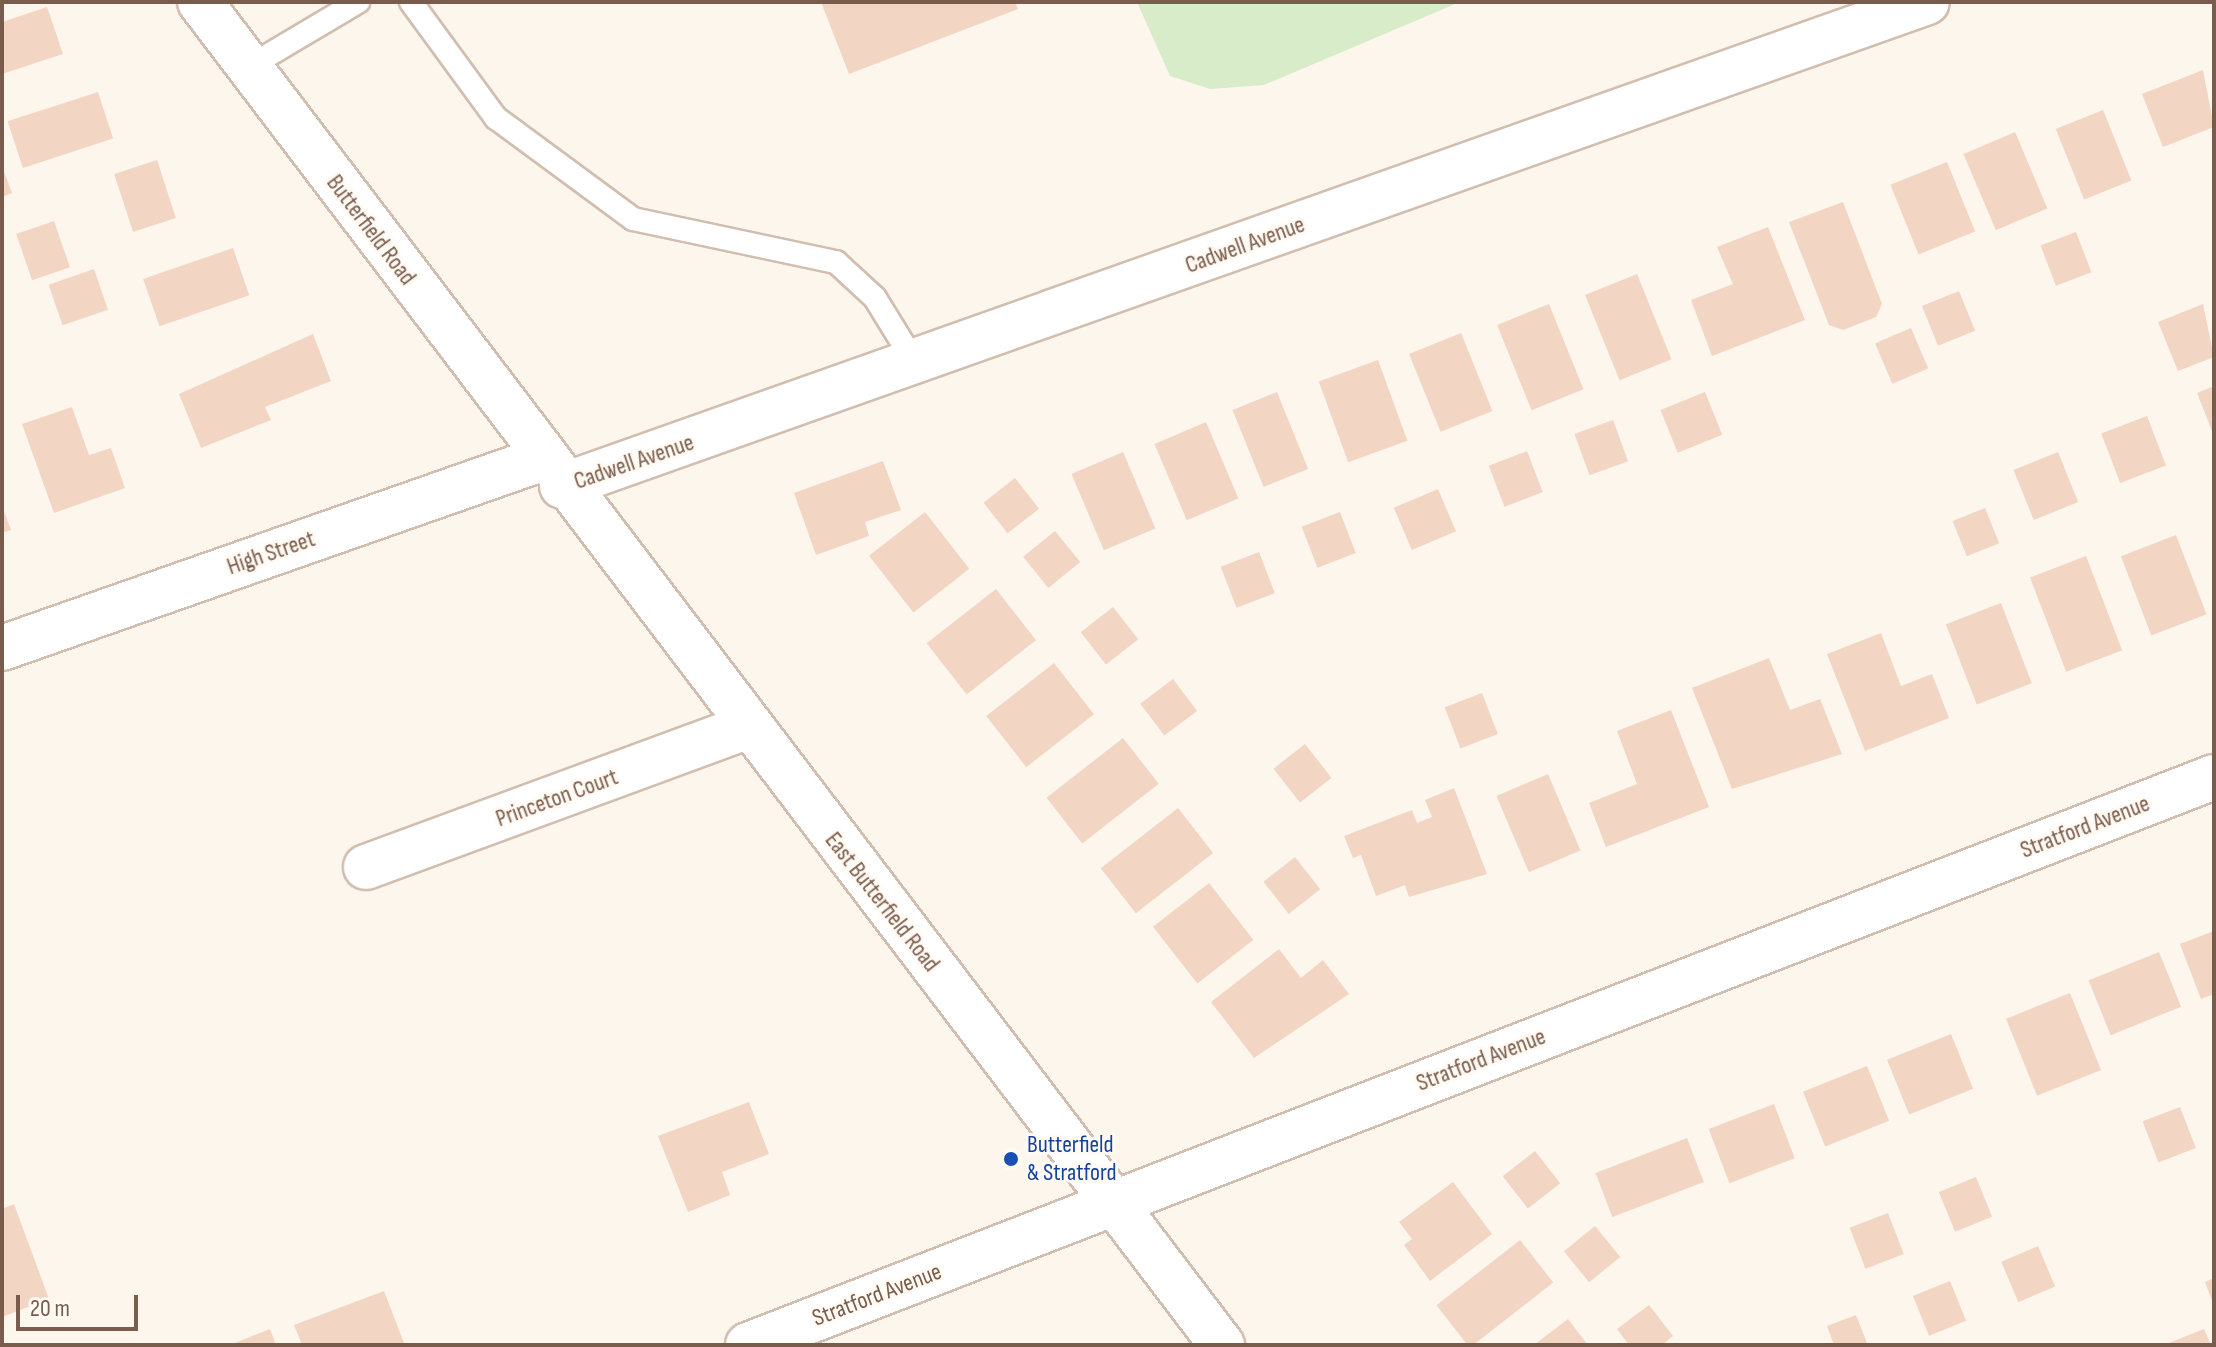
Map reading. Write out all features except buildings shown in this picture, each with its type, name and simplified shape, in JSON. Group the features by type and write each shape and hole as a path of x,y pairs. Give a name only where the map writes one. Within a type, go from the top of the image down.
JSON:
{"street":[{"name":"Butterfield Road","path":"200,2 552,473"},
{"name":"Cadwell Avenue","path":"552,473 915,363 1927,2"},
{"name":"High Street","path":"2,648 552,473"},
{"name":"East Butterfield Road","path":"552,473 1222,1345"},
{"name":"Princeton Court","path":"366,867 747,727"},
{"name":"Stratford Avenue","path":"748,1345 2214,777"}],"lane":[{"path":"250,66 358,2"},
{"path":"411,2 496,118 633,219 836,262 875,298 915,363"}],"green space":[{"path":"1137,2 1460,2 1264,85 1210,89 1170,76"}],"place":[{"name":"Butterfield & Stratford","path":"1011,1159"}]}
